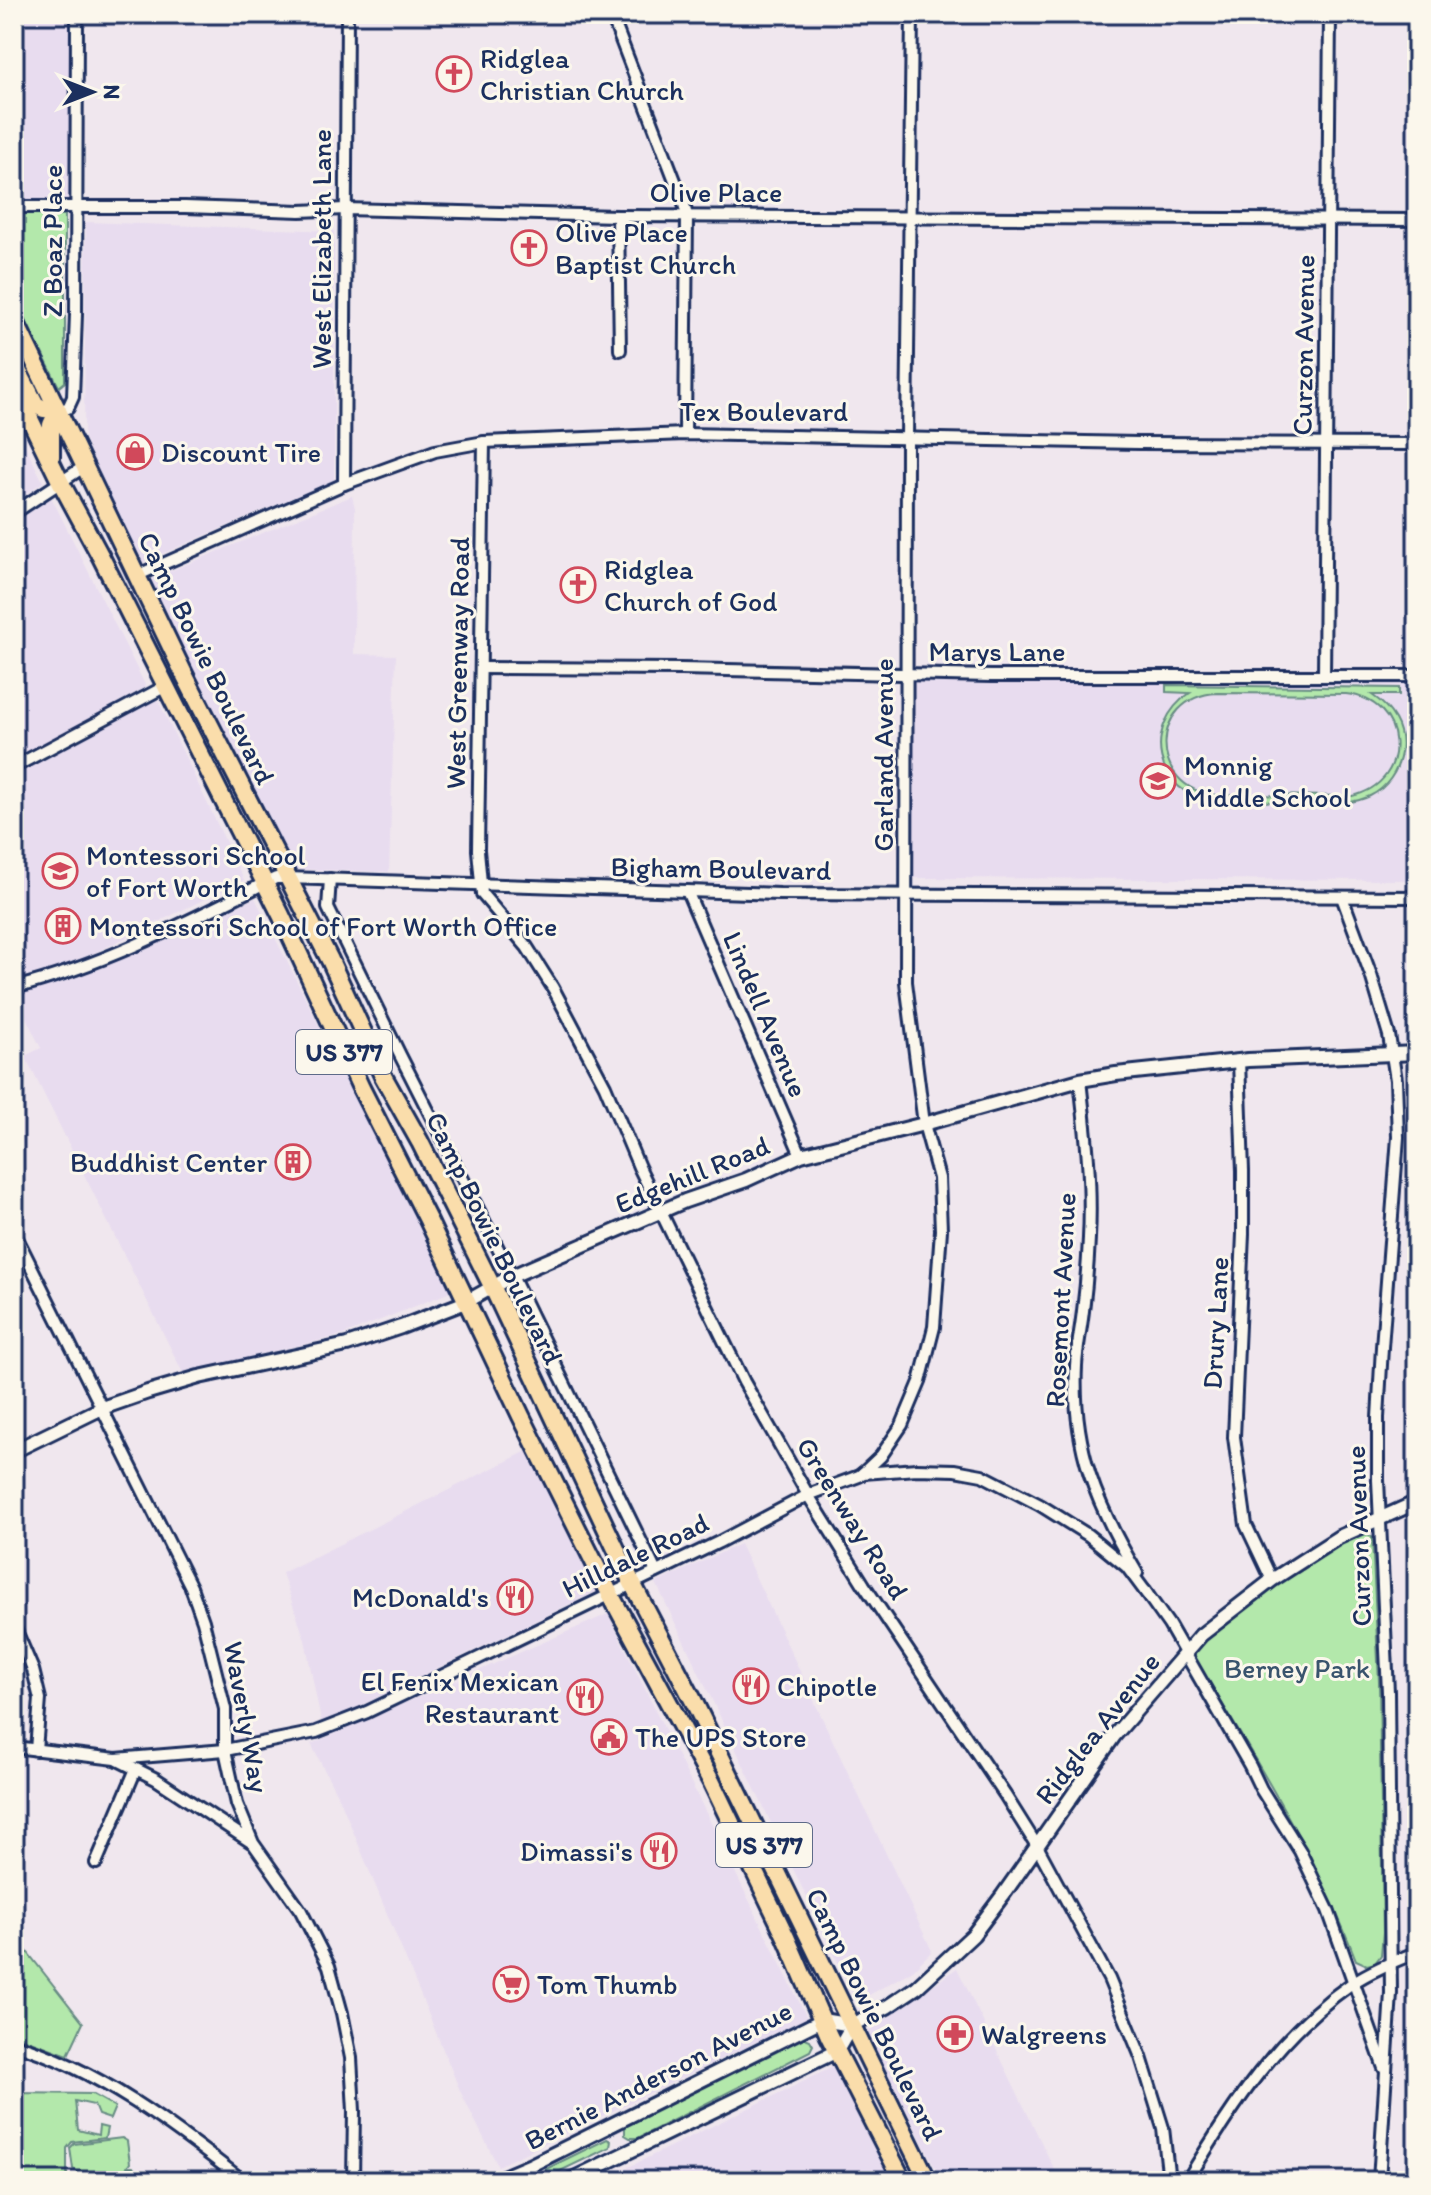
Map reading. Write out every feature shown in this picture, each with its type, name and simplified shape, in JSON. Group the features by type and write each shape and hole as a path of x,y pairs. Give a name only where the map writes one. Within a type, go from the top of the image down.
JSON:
{"main road":[{"name":"Camp Bowie Boulevard","path":"14,319 185,676 330,960 383,1076 420,1142 493,1288 632,1583 693,1700 928,2181"},
{"path":"14,332 26,346"},
{"path":"14,363 36,405 58,410 51,425 51,463"},
{"name":"Camp Bowie Boulevard","path":"14,386 265,883 361,1088 610,1594 711,1781 822,2020 903,2181"},
{"path":"115,587 136,576"},
{"path":"166,686 185,676"},
{"path":"361,1088 383,1076"},
{"path":"711,1781 740,1829 745,1832 756,1828"}],"street":[{"name":"Z Boaz Place","path":"58,410 68,408 73,397 77,14"},
{"name":"West Elizabeth Lane","path":"344,484 347,14"},
{"path":"611,14 687,216 685,434"},
{"name":"Garland Avenue","path":"863,1473 881,1456 902,1425 920,1382 934,1327 941,1230 939,1178 924,1124 908,1006 907,437 912,14"},
{"name":"Curzon Avenue","path":"1324,676 1330,14"},
{"name":"Olive Place","path":"14,207 345,209 618,216 1417,220"},
{"path":"618,216 620,350"},
{"name":"Tex Boulevard","path":"136,576 344,484 435,451 484,442 685,434 1138,443 1417,444"},
{"name":"West Greenway Road","path":"480,885 484,442"},
{"path":"14,513 85,466"},
{"name":"Marys Lane","path":"481,668 991,676 1417,676"},
{"path":"14,767 166,686"},
{"name":"Bigham Boulevard","path":"14,988 72,970 146,941 276,878 907,895 1417,897"},
{"path":"330,879 328,908 656,1572"},
{"name":"Greenway Road","path":"480,885 482,894 527,947 553,988 605,1086 639,1167 744,1382 808,1495 1037,1846 1109,1979 1141,2057 1163,2128 1169,2181"},
{"name":"Lindell Avenue","path":"687,891 801,1155"},
{"name":"Curzon Avenue","path":"1342,897 1389,1035 1396,1080 1398,1137 1380,1376 1378,1480 1388,1692 1391,1993 1379,2181"},
{"name":"Edgehill Road","path":"14,1451 102,1408 199,1377 361,1341 466,1302 512,1276 801,1155 1080,1080 1116,1074 1239,1061 1417,1053"},
{"name":"Drury Lane","path":"1239,1061 1243,1234 1234,1437 1246,1525 1272,1580"},
{"name":"Rosemont Avenue","path":"1080,1080 1090,1170 1090,1236 1075,1388 1078,1425 1094,1491 1147,1594 1169,1625 1261,1789 1300,1851 1328,1910 1386,2074"},
{"name":"Waverly Way","path":"14,1232 191,1587 203,1621 225,1709 225,1750 231,1785 253,1843 301,1911 329,1966 351,2058 353,2181"},
{"name":"Hilldale Road","path":"14,1747 116,1759 225,1750 316,1732 342,1723 719,1542 808,1495 863,1473 917,1469 955,1470 982,1475 1040,1505 1088,1535 1127,1567 1147,1594"},
{"name":"Ridglea Avenue","path":"852,2025 908,1994 973,1935 1114,1736 1201,1635 1272,1580 1339,1537 1417,1502"},
{"path":"14,1626 33,1670 40,1699 36,1750"},
{"name":"Hilldale Road","path":"116,1759 156,1779 253,1843"},
{"path":"96,1863 136,1769"},
{"path":"1187,2181 1230,2110 1299,2026 1352,1983 1417,1952"},
{"name":"Bernie Anderson Avenue","path":"494,2181 822,2020 852,2025"},
{"path":"837,2051 852,2025"},
{"path":"14,2044 50,2055 103,2084 185,2136 243,2181"},
{"name":"Bernie Anderson Avenue","path":"568,2181 837,2051"}],"shaded area":[{"path":"14,14 69,14 70,200 14,199"},
{"path":"86,222 334,231 334,480 141,563 84,438"},
{"path":"14,423 43,482 14,502"},
{"path":"50,495 146,687 14,759 14,522"},
{"path":"352,496 355,508 354,654 396,655 389,872 294,869 146,581"},
{"name":"Monnig Middle School","path":"914,680 1417,683 1417,880 913,878"},
{"path":"157,698 244,880 80,960 14,979 14,773"},
{"path":"255,898 453,1291 343,1335 183,1373 25,1056 41,1048 15,995 109,964"},
{"path":"529,1450 599,1590 339,1716 321,1721 305,1640 282,1573"},
{"path":"740,1544 932,1951 913,1970 857,2002 656,1583"},
{"path":"608,1614 807,2018 498,2166 461,2093 341,1802 311,1744"},
{"path":"957,1968 1060,2181 942,2181 867,2033"},
{"path":"835,2066 892,2181 600,2181"}],"green space":[{"path":"14,213 65,215 65,382 59,387 14,292"},
{"path":"1166,685 1399,688 1399,695 1372,695 1391,712 1399,727 1402,744 1400,760 1382,788 1354,801 1216,801 1195,796 1179,787 1168,773 1161,758 1160,740 1165,723 1175,707 1190,693 1166,692","holes":["1217,693 1346,694 1367,700 1382,710 1396,742 1394,759 1386,775 1372,788 1352,796 1216,795 1194,789 1178,777 1169,761 1166,743 1169,725 1179,710 1195,698"]},
{"name":"Berney Park","path":"1363,1532 1372,1537 1379,1682 1383,1932 1381,1955 1375,1963 1367,1965 1356,1960 1302,1843 1195,1658 1195,1651 1201,1643 1245,1603 1343,1539"},
{"path":"14,1935 83,2023 68,2055 14,2035"},
{"path":"803,2037 813,2045 810,2051 638,2138 625,2135 629,2122"},
{"path":"14,2093 92,2094 115,2107 110,2119 98,2115 94,2105 75,2101 78,2130 98,2135 99,2126 107,2128 105,2138 72,2142 67,2148 67,2181 14,2181"},
{"path":"122,2138 127,2141 130,2163 127,2167 133,2167 137,2174 166,2171 167,2181 78,2181 70,2148 74,2144"},
{"path":"607,2139 611,2141 610,2147 550,2176 544,2173 546,2169"}],"place":[{"name":"Ridglea Christian Church","path":"454,74"},
{"name":"Olive Place Baptist Church","path":"529,248"},
{"name":"Discount Tire","path":"135,452"},
{"name":"Ridglea Church of God","path":"578,585"},
{"name":"Monnig Middle School","path":"1158,781"},
{"name":"Montessori School of Fort Worth","path":"60,871"},
{"name":"Montessori School of Fort Worth Office","path":"63,926"},
{"name":"Buddhist Center","path":"293,1162"},
{"name":"McDonald's","path":"515,1597"},
{"name":"Chipotle","path":"751,1686"},
{"name":"El Fenix Mexican Restaurant","path":"585,1697"},
{"name":"The UPS Store","path":"609,1737"},
{"name":"Dimassi's","path":"659,1851"},
{"name":"Tom Thumb","path":"511,1984"},
{"name":"Walgreens","path":"955,2034"}]}
